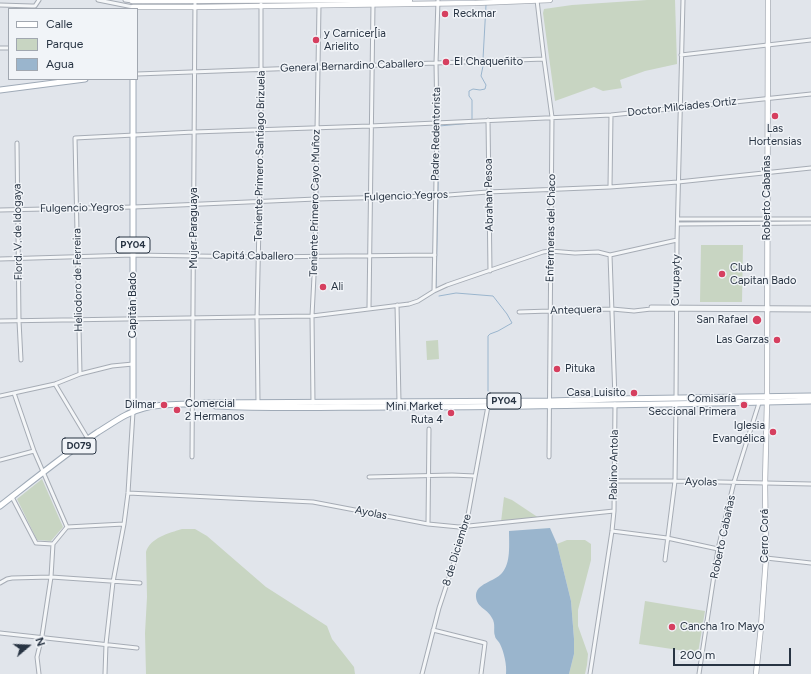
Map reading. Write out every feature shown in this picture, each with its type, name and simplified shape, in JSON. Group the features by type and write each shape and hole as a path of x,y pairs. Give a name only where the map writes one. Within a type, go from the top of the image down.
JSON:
{"main road":[{"path":"372,2 410,0"},
{"path":"132,4 195,1 482,3 550,0"},
{"name":"Roberto Cabañas","path":"767,400 768,0"},
{"path":"132,4 195,7 261,2"},
{"path":"0,90 77,80"},
{"name":"Capitán Bado","path":"133,80 133,411"},
{"name":"PY04","path":"676,401 759,403 767,400 811,396"},
{"name":"PY04","path":"133,411 154,406 195,404 204,406 258,406 550,404 767,400 811,401"},
{"name":"Cerro Corá","path":"756,674 766,558 765,484 767,400"},
{"name":"PY04","path":"313,405 399,402 488,404"},
{"name":"D079","path":"0,506 88,439 121,417 133,411"}],"street":[{"path":"0,5 35,6 38,0"},
{"path":"98,0 132,4"},
{"path":"125,0 132,4"},
{"name":"Enfermeras del Chaco","path":"537,0 552,117 549,457"},
{"name":"Curupayty","path":"665,560 674,481 676,401 676,240 678,224 683,0"},
{"name":"Mujer Paraguaya","path":"192,457 195,404 193,317 195,1"},
{"name":"Teniente Primero Santiago Brizuela","path":"258,406 257,318 261,129 261,2"},
{"name":"Teniente Primero Cayo Muñoz","path":"313,405 312,316 315,256 319,2"},
{"path":"369,308 372,2"},
{"name":"Padre Redentorista","path":"434,291 437,123 436,63 439,2"},
{"path":"681,55 811,40"},
{"name":"General Bernardino Caballero","path":"138,74 318,68 371,64 544,59"},
{"name":"Doctor Milcíades Ortiz","path":"75,138 612,115 811,94"},
{"path":"610,187 612,115"},
{"name":"Abrahan Pesoa","path":"488,120 490,271"},
{"name":"Heliodoro de Ferreira","path":"75,138 80,374"},
{"name":"Flord. V. de Idogaya","path":"17,143 19,321 21,360"},
{"name":"Fulgencio Yegros","path":"0,210 76,209 369,197 435,196 488,192 610,187 678,182 811,168"},
{"path":"678,219 811,223"},
{"path":"678,224 811,219"},
{"path":"0,321 312,316 369,308 397,306 418,301 434,291 543,252 598,252 610,255 676,240"},
{"name":"Capitá Caballero","path":"0,258 133,255 259,257 435,254"},
{"name":"Pablino Antola","path":"590,674 605,582 614,511 615,402 610,255"},
{"path":"397,306 399,402"},
{"name":"Antequera","path":"519,312 612,309 634,311 654,307 811,309"},
{"path":"0,396 55,384 80,374 112,366 133,364"},
{"path":"55,384 88,439"},
{"path":"14,393 34,451 67,527"},
{"name":"Roberto Cabañas","path":"699,674 718,549 734,482 759,403"},
{"name":"8 de Diciembre","path":"422,674 439,608 466,526 488,404"},
{"path":"105,674 106,644 113,582 124,524 128,493 133,411"},
{"path":"428,524 429,429"},
{"path":"0,460 34,451"},
{"path":"369,477 452,475 475,476"},
{"name":"Ayolas","path":"614,481 811,484"},
{"name":"Ayolas","path":"128,493 313,502 428,524 466,526 614,511"},
{"path":"12,497 36,543 53,544"},
{"path":"39,674 37,657 42,636 51,578 53,544 67,527 124,524"},
{"path":"612,531 667,538 718,549"},
{"path":"766,558 811,563"},
{"path":"0,583 12,578 51,578 140,583"},
{"path":"433,630 485,643 481,674"},
{"path":"0,633 42,636 137,648"}],"green space":[{"path":"647,0 675,0 677,64 645,71 620,80 622,88 603,91 594,87 555,101 543,13 544,9 572,5"},
{"name":"Club Capitan Bado","path":"701,245 743,245 742,302 700,302"},
{"path":"438,340 439,359 427,360 426,341"},
{"path":"42,479 63,527 51,541 37,540 17,499"},
{"path":"504,497 512,500 539,518 501,522"},
{"path":"182,529 195,529 207,536 266,587 327,626 332,639 354,667 355,674 146,674 146,552 151,543 166,534"},
{"path":"567,540 585,540 591,544 591,560 578,610 578,626 588,654 585,674 569,674 574,654 571,601 557,544"},
{"name":"Cancha 1ro Mayo","path":"645,601 705,611 698,653 639,644"}],"water":[{"path":"550,528 557,544 571,601 574,654 569,674 506,674 505,659 500,644 495,637 493,620 488,612 478,604 476,597 477,592 482,586 499,576 505,569 509,553 509,531"}],"waterway":[{"path":"483,59 486,5"},
{"path":"438,192 439,126 472,123 472,100 469,96 469,91 473,89 485,89 486,85 481,76 483,66"},
{"path":"436,287 438,199"},
{"path":"439,296 456,293 493,296 512,323 488,336 488,391"}],"place":[{"name":"Reckmar","path":"445,14"},
{"name":"y Carnicer[ia Arielito","path":"316,40"},
{"name":"El Chaqueñito","path":"446,62"},
{"name":"Las Hortensias","path":"775,116"},
{"name":"Club Capitan Bado","path":"722,274"},
{"name":"Ali","path":"323,287"},
{"name":"San Rafael","path":"757,320"},
{"name":"Las Garzas","path":"777,340"},
{"name":"Pituka","path":"557,369"},
{"name":"Casa Luisito","path":"634,393"},
{"name":"Dilmar","path":"164,405"},
{"name":"Comisaría Seccional Primera","path":"744,405"},
{"name":"Comercial 2 Hermanos","path":"177,410"},
{"name":"Mini Market Ruta 4","path":"451,413"},
{"name":"Iglesia Evangélica","path":"773,432"},
{"name":"Cancha 1ro Mayo","path":"672,627"}]}
